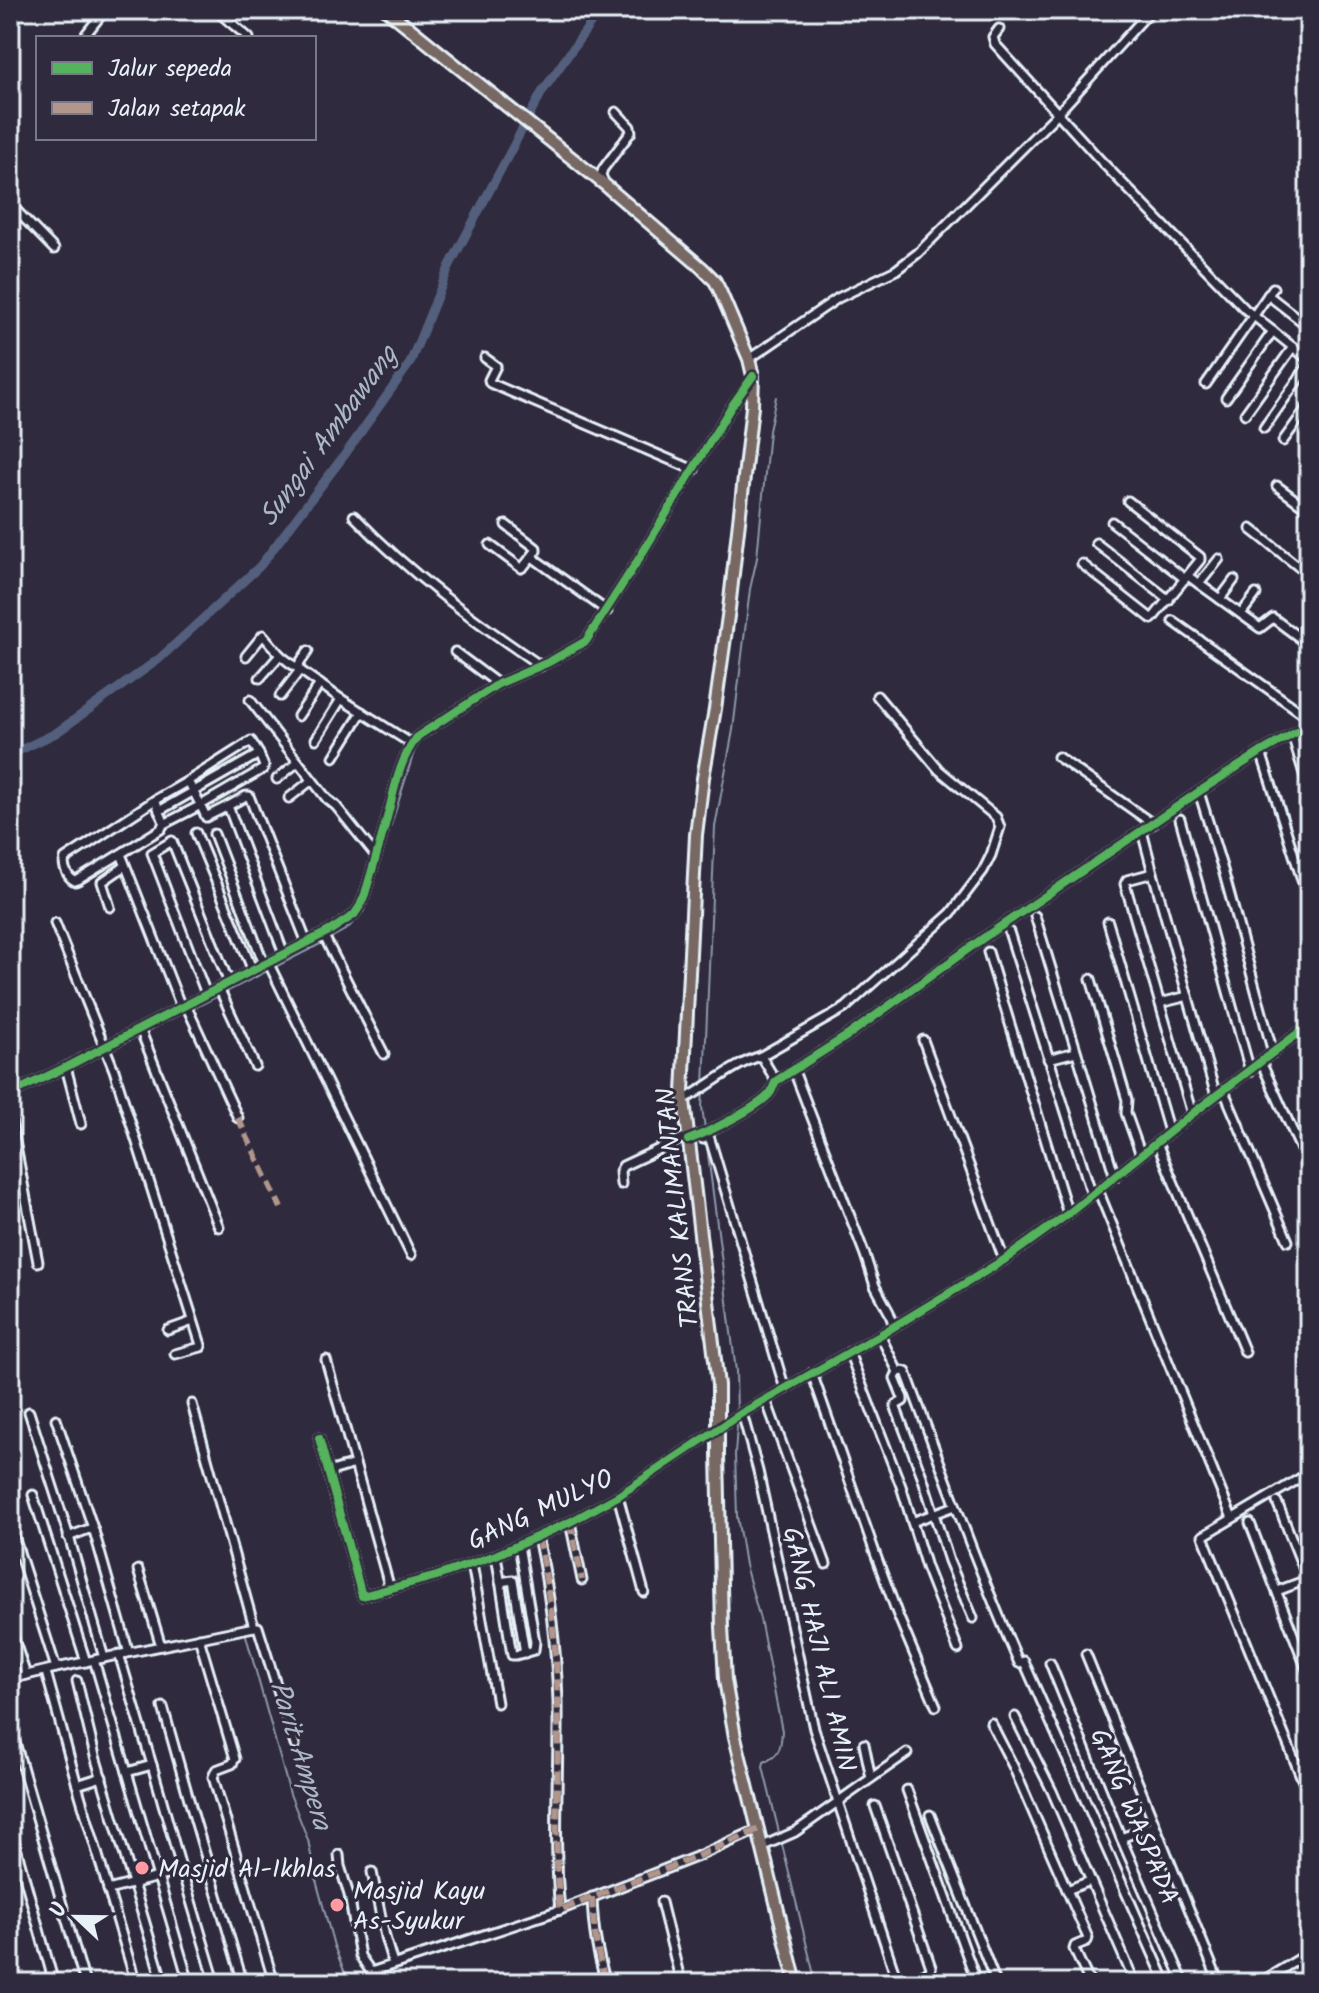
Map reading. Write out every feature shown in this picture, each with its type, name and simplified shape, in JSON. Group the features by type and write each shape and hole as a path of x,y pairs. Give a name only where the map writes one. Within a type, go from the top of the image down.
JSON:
{"highway":[{"name":"TRANS KALIMANTAN","path":"387,10 604,184 715,281 749,359 753,376 729,609 697,827 683,1100 716,1361 724,1668 735,1737 796,1983"}],"street":[{"path":"86,34 105,10"},
{"path":"216,10 247,36"},
{"path":"749,359 838,298 904,265 1057,114 1151,10"},
{"path":"999,29 993,37 995,44 1057,114 1253,315 1309,362 1264,428"},
{"path":"604,184 603,169 631,132 616,112"},
{"path":"10,204 54,249"},
{"path":"1206,384 1270,292 1309,327"},
{"path":"1226,398 1273,331"},
{"path":"1245,414 1293,347"},
{"path":"485,358 496,366 490,383 694,470"},
{"path":"10,1050 12,1093 142,1032 206,994 221,992 229,983 284,954 307,943 326,939 349,919 358,910 365,894 400,770 412,744 426,730 498,684 541,666 586,641 753,376"},
{"path":"1283,441 1309,405"},
{"path":"1277,486 1309,510"},
{"path":"1082,564 1152,619 1200,560 1128,501"},
{"path":"354,516 437,592 541,666"},
{"path":"1112,522 1260,628 1273,618 1309,645"},
{"path":"490,545 522,568 532,557 536,548 506,525"},
{"path":"1251,529 1309,575"},
{"path":"1096,543 1169,600"},
{"path":"532,557 607,611"},
{"path":"1199,584 1219,559"},
{"path":"1220,599 1234,580"},
{"path":"1241,614 1256,594"},
{"path":"1173,621 1309,718"},
{"path":"246,656 263,635 280,655 412,744"},
{"path":"280,696 308,651"},
{"path":"455,652 498,684"},
{"path":"260,678 280,655"},
{"path":"298,716 320,684"},
{"path":"683,1100 845,1008 944,919 983,871 1000,827 996,817 939,770 877,696"},
{"path":"316,739 341,699"},
{"path":"250,700 376,856"},
{"path":"334,757 362,712"},
{"path":"621,1184 621,1167 641,1156 705,1136 759,1102 770,1093 776,1081 982,939 1199,792 1309,725"},
{"path":"1292,735 1309,790"},
{"path":"248,742 253,742 264,768 164,824 161,829 75,881 71,879 63,863 65,859 188,781 248,742"},
{"path":"1261,752 1308,897"},
{"path":"159,811 259,754"},
{"path":"1058,757 1153,824"},
{"path":"277,779 298,762"},
{"path":"289,798 312,780"},
{"path":"188,781 206,817 249,796 307,943"},
{"path":"1199,792 1273,1053"},
{"path":"155,800 164,824"},
{"path":"228,806 284,954"},
{"path":"1180,819 1250,1071"},
{"path":"1142,831 1188,996 1220,1094 1288,1241"},
{"path":"196,833 253,971"},
{"path":"214,834 268,965 411,1255"},
{"path":"206,994 152,853 172,841 229,983"},
{"path":"121,854 186,1008 238,1118"},
{"path":"110,907 102,883 125,866"},
{"path":"1153,873 1125,883 1192,1114"},
{"path":"1035,916 1115,1177"},
{"path":"1108,922 1169,1132"},
{"path":"55,923 106,1050 201,1346 175,1354"},
{"path":"1009,932 1048,1059 1095,1193 1232,1518"},
{"path":"326,939 384,1054"},
{"path":"988,952 1068,1214"},
{"path":"1091,979 1127,1100 1126,1113 1141,1155"},
{"path":"221,992 255,1066"},
{"path":"1160,1003 1188,996"},
{"path":"1306,1028 1309,1045"},
{"name":"GANG MULYO","path":"328,1472 364,1597 472,1564 538,1537 618,1496 739,1416 1004,1260 1068,1214 1192,1114 1306,1028"},
{"path":"142,1032 219,1227"},
{"path":"923,1040 976,1193 1004,1260"},
{"path":"1048,1059 1076,1052"},
{"path":"761,1056 776,1081"},
{"path":"1261,1062 1309,1167"},
{"path":"66,1067 81,1124"},
{"path":"794,1071 875,1286 894,1326"},
{"path":"10,1115 38,1262"},
{"path":"705,1136 710,1139 785,1389"},
{"path":"1157,1143 1245,1352"},
{"path":"168,1330 193,1321"},
{"path":"880,1335 898,1372"},
{"path":"849,1352 901,1486 926,1567 958,1649"},
{"path":"326,1360 390,1589"},
{"path":"898,1372 906,1372 955,1506 1013,1649 1019,1663 1024,1661 1166,1983"},
{"path":"898,1372 895,1378 903,1401 896,1408 949,1561 973,1618"},
{"path":"812,1373 897,1613 936,1706"},
{"path":"766,1400 826,1564"},
{"path":"192,1404 254,1627"},
{"path":"29,1412 104,1658"},
{"name":"GANG HAJI ALI AMIN","path":"739,1416 758,1471 814,1729 898,1983"},
{"path":"56,1419 94,1531 152,1765 213,1975 210,1980 199,1983"},
{"path":"319,1438 328,1472 355,1464"},
{"path":"1309,1473 1203,1536 1309,1796"},
{"path":"33,1495 127,1772 189,1983"},
{"path":"618,1496 644,1592"},
{"path":"1277,1502 1309,1580 1277,1591"},
{"path":"912,1522 955,1506"},
{"path":"570,1522 582,1580"},
{"path":"1250,1523 1309,1675"},
{"path":"10,1524 56,1668"},
{"path":"68,1537 89,1529 94,1531"},
{"path":"538,1537 551,1600 556,1661 560,1910"},
{"path":"496,1555 514,1656 536,1648 519,1545"},
{"path":"472,1564 497,1703"},
{"path":"138,1570 161,1646"},
{"path":"500,1582 513,1580 525,1653"},
{"path":"10,1627 26,1675"},
{"path":"10,1679 124,1652 254,1627 260,1629 295,1745"},
{"path":"199,1638 235,1759 232,1764 216,1770 213,1777 274,1983"},
{"path":"1086,1654 1219,1983"},
{"name":"GANG WASPADA","path":"1050,1663 1184,1983"},
{"path":"46,1672 136,1983"},
{"path":"77,1681 132,1883 163,1983"},
{"path":"163,1707 243,1983"},
{"path":"1015,1717 1052,1791 1135,1983"},
{"path":"991,1723 1088,1938 1074,1949 1090,1983"},
{"path":"10,1725 85,1983"},
{"path":"864,1744 871,1778"},
{"path":"763,1846 780,1840 907,1753"},
{"path":"127,1772 152,1765"},
{"path":"77,1785 102,1777"},
{"path":"907,1790 977,1983"},
{"path":"875,1806 931,1967 925,1974 898,1983"},
{"path":"930,1815 996,1983"},
{"path":"1121,1838 1155,1825"},
{"path":"10,1826 54,1983"},
{"path":"371,1972 560,1910 759,1829"},
{"path":"339,1855 360,1956 371,1972 373,1983"},
{"path":"108,1890 182,1871"},
{"path":"372,1872 393,1964"},
{"path":"1067,1890 1090,1881"},
{"path":"592,1897 595,1940 606,1983"},
{"path":"661,1902 681,1983"},
{"path":"1262,1982 1309,1953"},
{"path":"925,1974 928,1983"}],"waterway":[{"name":"Sungai Ambawang","path":"10,755 56,733 159,659 260,566 410,363 450,265 542,92 600,10"},
{"path":"704,1085 715,827 733,730 750,589 757,558 769,431 776,397"},
{"path":"329,939 347,929 364,911 415,749"},
{"path":"226,992 324,942"},
{"path":"190,1010 220,995"},
{"path":"144,1033 184,1012"},
{"path":"69,1071 138,1036"},
{"path":"10,1099 63,1074"},
{"path":"703,1091 705,1129"},
{"path":"706,1139 736,1371 737,1414"},
{"path":"737,1426 737,1516 782,1731 779,1750 764,1762 763,1767 816,1983"},
{"name":"Parit Ampera","path":"245,1632 290,1794 308,1840 334,1946 349,1983"},
{"path":"50,1673 84,1666"}],"marked path":[{"path":"238,1118 281,1208"},
{"path":"570,1522 582,1580"},
{"path":"538,1537 549,1598 557,1680 560,1910 759,1829"},
{"path":"592,1897 596,1940 606,1983"}],"cycle path":[{"path":"10,1094 331,930 354,915 365,894 399,773 418,736 498,684 549,662 586,641 753,376"},
{"path":"688,1140 756,1105 771,1092 776,1081 847,1036 982,939 1200,791 1309,725"},
{"path":"319,1438 362,1596 437,1576 496,1555 570,1522 618,1496 742,1413 1004,1260 1068,1214 1309,1025"}],"place":[{"name":"Masjid Al-Ikhlas","path":"142,1868"},
{"name":"Masjid Kayu As-Syukur","path":"337,1905"}]}
